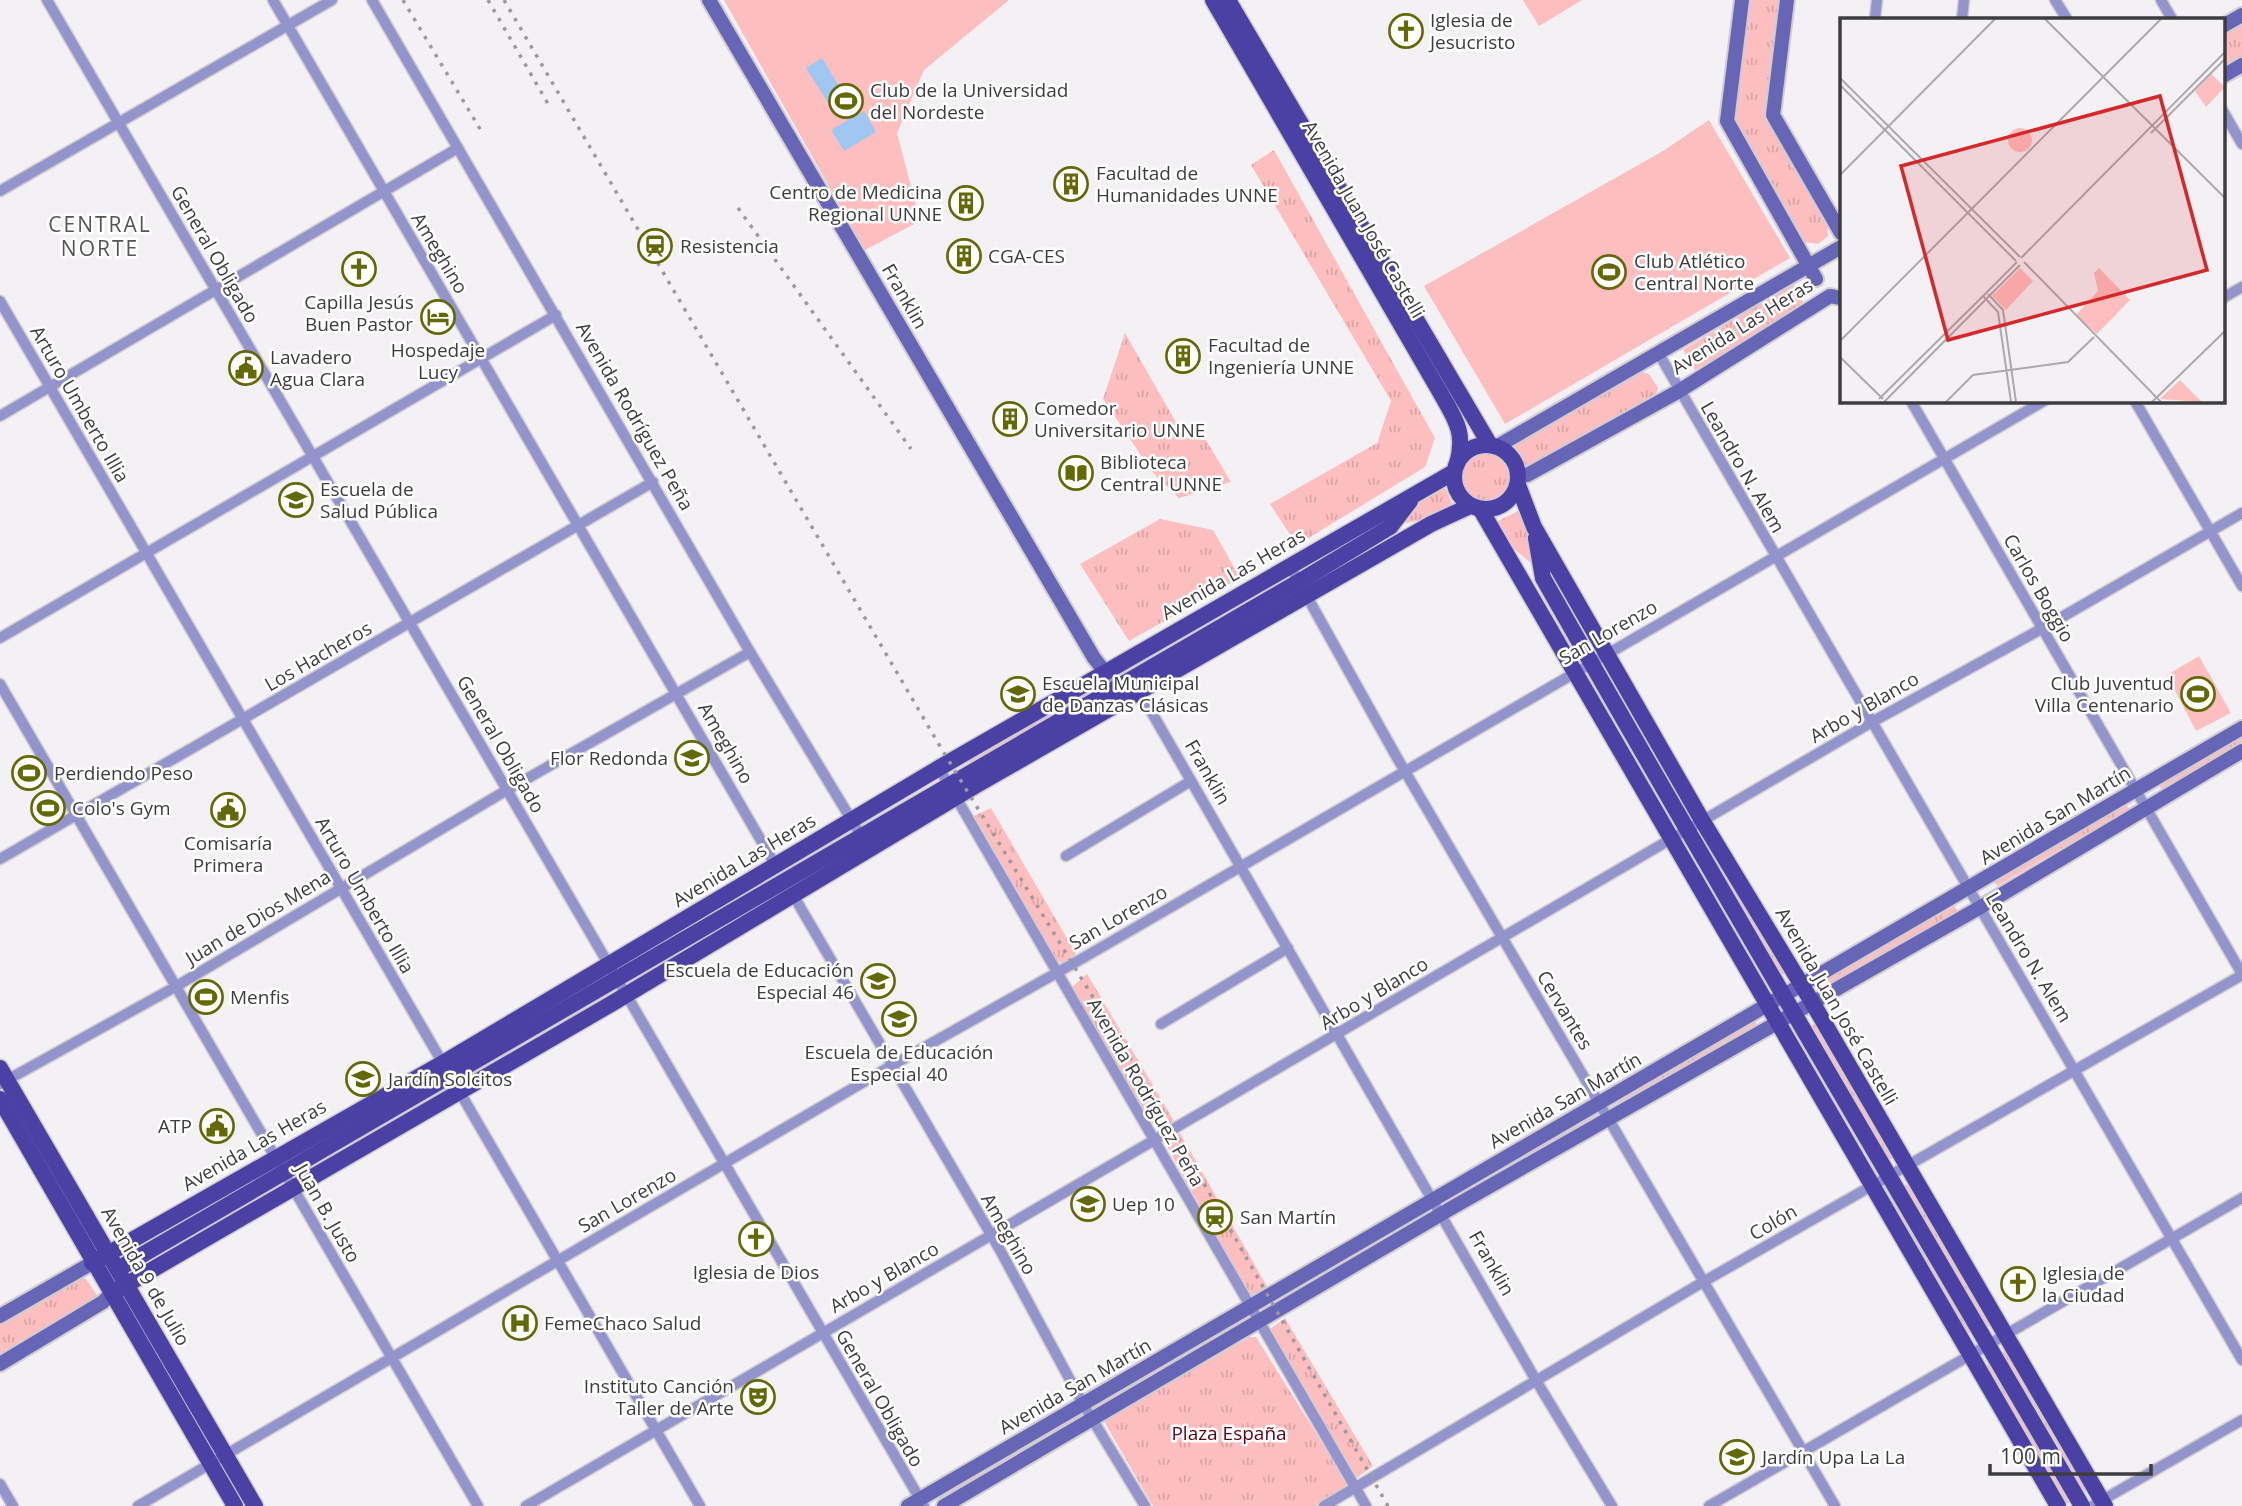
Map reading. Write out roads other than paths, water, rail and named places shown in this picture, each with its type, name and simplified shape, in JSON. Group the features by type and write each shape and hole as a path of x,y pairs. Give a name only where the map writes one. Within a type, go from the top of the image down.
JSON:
{"main road":[{"name":"Franklin","path":"709,0 1094,659 1105,672"},
{"name":"Avenida Juan José Castelli","path":"1213,0 1460,429 1462,445 1455,468"},
{"name":"Avenida Juan José Castelli","path":"1228,0 1493,446"},
{"path":"1742,0 1727,121 1827,259 1822,291 1836,297"},
{"path":"1787,0 1773,115 1840,231"},
{"path":"2224,25 2242,15"},
{"path":"2224,75 2242,65"},
{"name":"Avenida Las Heras","path":"1493,446 1827,259"},
{"name":"Avenida Las Heras","path":"1519,481 1679,391 1836,297"},
{"path":"1493,446 1510,455 1519,481 1504,505 1476,508 1457,492 1455,468 1470,449 1493,446"},
{"name":"Avenida Las Heras","path":"119,1288 293,1186 455,1084 613,972 776,865 1455,468"},
{"name":"Avenida Juan José Castelli","path":"1519,481 1534,527 1543,578 1686,830 1795,1011 2082,1506"},
{"name":"Avenida Las Heras","path":"951,792 1137,695 1303,589 1390,527 1416,493"},
{"name":"Avenida Las Heras","path":"118,1269 284,1171 626,994 789,887 951,792 1122,685 1430,524 1476,508"},
{"name":"Avenida Juan José Castelli","path":"1476,508 1502,543 1670,840 1769,1004 2058,1506"},
{"name":"Avenida Las Heras","path":"1390,527 1430,524"},
{"name":"Avenida Juan José Castelli","path":"1534,527 1703,821 1812,1002 2100,1504"},
{"name":"Avenida Juan José Castelli","path":"1502,543 1543,578"},
{"name":"Avenida San Martín","path":"917,1504 1249,1305 1434,1200 2242,728"},
{"name":"Avenida San Martín","path":"944,1506 1442,1214 1610,1120 1778,1020 1979,908 2242,751"},
{"name":"Avenida Las Heras","path":"92,1263 443,1063 613,972 789,887"},
{"name":"Avenida 9 de Julio","path":"2,1077 118,1269 119,1288 209,1463 235,1506"},
{"name":"Avenida 9 de Julio","path":"0,1099 92,1263 119,1288 255,1506"},
{"path":"0,1316 92,1263"},
{"path":"0,1364 103,1302 119,1288"},
{"path":"1195,1338 1203,1353"}],"street":[{"name":"General Obligado","path":"47,0 725,1164 917,1504"},
{"name":"Ameghino","path":"272,0 992,1236 1083,1404 1145,1506"},
{"path":"0,191 332,0"},
{"name":"Avenida Rodríguez Peña","path":"372,0 750,652 865,842"},
{"path":"1875,18 1877,0"},
{"path":"1962,18 1964,0"},
{"path":"2055,0 2063,18"},
{"path":"2161,0 2171,18"},
{"path":"2224,113 2242,144"},
{"path":"0,415 458,148"},
{"path":"2224,297 2242,287"},
{"name":"Arturo Umberto Illia","path":"0,301 700,1506"},
{"path":"0,638 556,316"},
{"name":"Leandro N. Alem","path":"1659,354 1979,908 2076,1069 2170,1239 2242,1360"},
{"name":"Carlos Boggio","path":"1913,402 2242,974"},
{"name":"San Lorenzo","path":"138,1506 891,1066 1057,973 1606,652 2042,402"},
{"path":"2135,402 2242,586"},
{"name":"Los Hacheros","path":"0,859 653,482"},
{"name":"Arbo y Blanco","path":"526,1506 1872,722 2043,628 2242,513"},
{"name":"Cervantes","path":"1290,566 1502,938 1835,1506"},
{"name":"Juan de Dios Mena","path":"2,1077 175,988 341,887 750,652"},
{"name":"Franklin","path":"1105,672 1137,695 1152,713 1537,1382 1612,1506"},
{"name":"Juan B. Justo","path":"0,684 478,1506"},
{"name":"Avenida Rodríguez Peña","path":"939,768 1366,1506"},
{"path":"1066,856 1191,781"},
{"path":"1161,1024 1288,948"},
{"name":"Colón","path":"1324,1506 1703,1282 2242,974"},
{"path":"1709,1506 2242,1198"},
{"path":"2100,1504 2242,1420"},
{"path":"0,1484 13,1506"}],"water":[{"path":"822,58 844,94 828,103 806,68"},
{"path":"864,111 876,132 844,151 831,130"}],"railway":[{"path":"403,0 483,134"},
{"path":"488,0 551,109"},
{"path":"504,0 941,748 1166,1117 1388,1506"},
{"path":"738,208 911,449"}],"place":[{"name":"Iglesia de Jesucristo","path":"1406,31"},
{"name":"Club de la Universidad del Nordeste","path":"846,101"},
{"name":"Facultad de Humanidades UNNE","path":"1071,184"},
{"name":"Centro de Medicina Regional UNNE","path":"966,203"},
{"name":"Resistencia","path":"655,246"},
{"name":"CGA-CES","path":"964,256"},
{"name":"Capilla Jesús Buen Pastor","path":"359,269"},
{"name":"Club Atlético Central Norte","path":"1609,272"},
{"name":"Hospedaje Lucy","path":"438,317"},
{"name":"Facultad de Ingeniería UNNE","path":"1183,356"},
{"name":"Lavadero Agua Clara","path":"246,368"},
{"name":"Comedor Universitario UNNE","path":"1010,419"},
{"name":"Biblioteca Central UNNE","path":"1076,473"},
{"name":"Escuela de Salud Pública","path":"296,500"},
{"name":"Escuela Municipal de Danzas Clásicas","path":"1018,694"},
{"name":"Club Juventud Villa Centenario","path":"2198,694"},
{"name":"Flor Redonda","path":"692,758"},
{"name":"Perdiendo Peso","path":"29,773"},
{"name":"Colo's Gym","path":"48,808"},
{"name":"Comisaría Primera","path":"228,810"},
{"name":"Escuela de Educación Especial 46","path":"878,981"},
{"name":"Menfis","path":"206,997"},
{"name":"Escuela de Educación Especial 40","path":"899,1019"},
{"name":"Jardín Solcitos","path":"363,1079"},
{"name":"ATP","path":"217,1126"},
{"name":"Uep 10","path":"1088,1204"},
{"name":"San Martín","path":"1215,1217"},
{"name":"Iglesia de Dios","path":"756,1239"},
{"name":"Iglesia de la Ciudad","path":"2018,1284"},
{"name":"FemeChaco Salud","path":"520,1323"},
{"name":"Instituto Canción Taller de Arte","path":"758,1397"},
{"name":"Jardín Upa La La","path":"1737,1457"}],"district":[{"name":"CENTRAL NORTE","path":"100,236"}],"park label":[{"name":"Plaza España","path":"1229,1433"}]}
